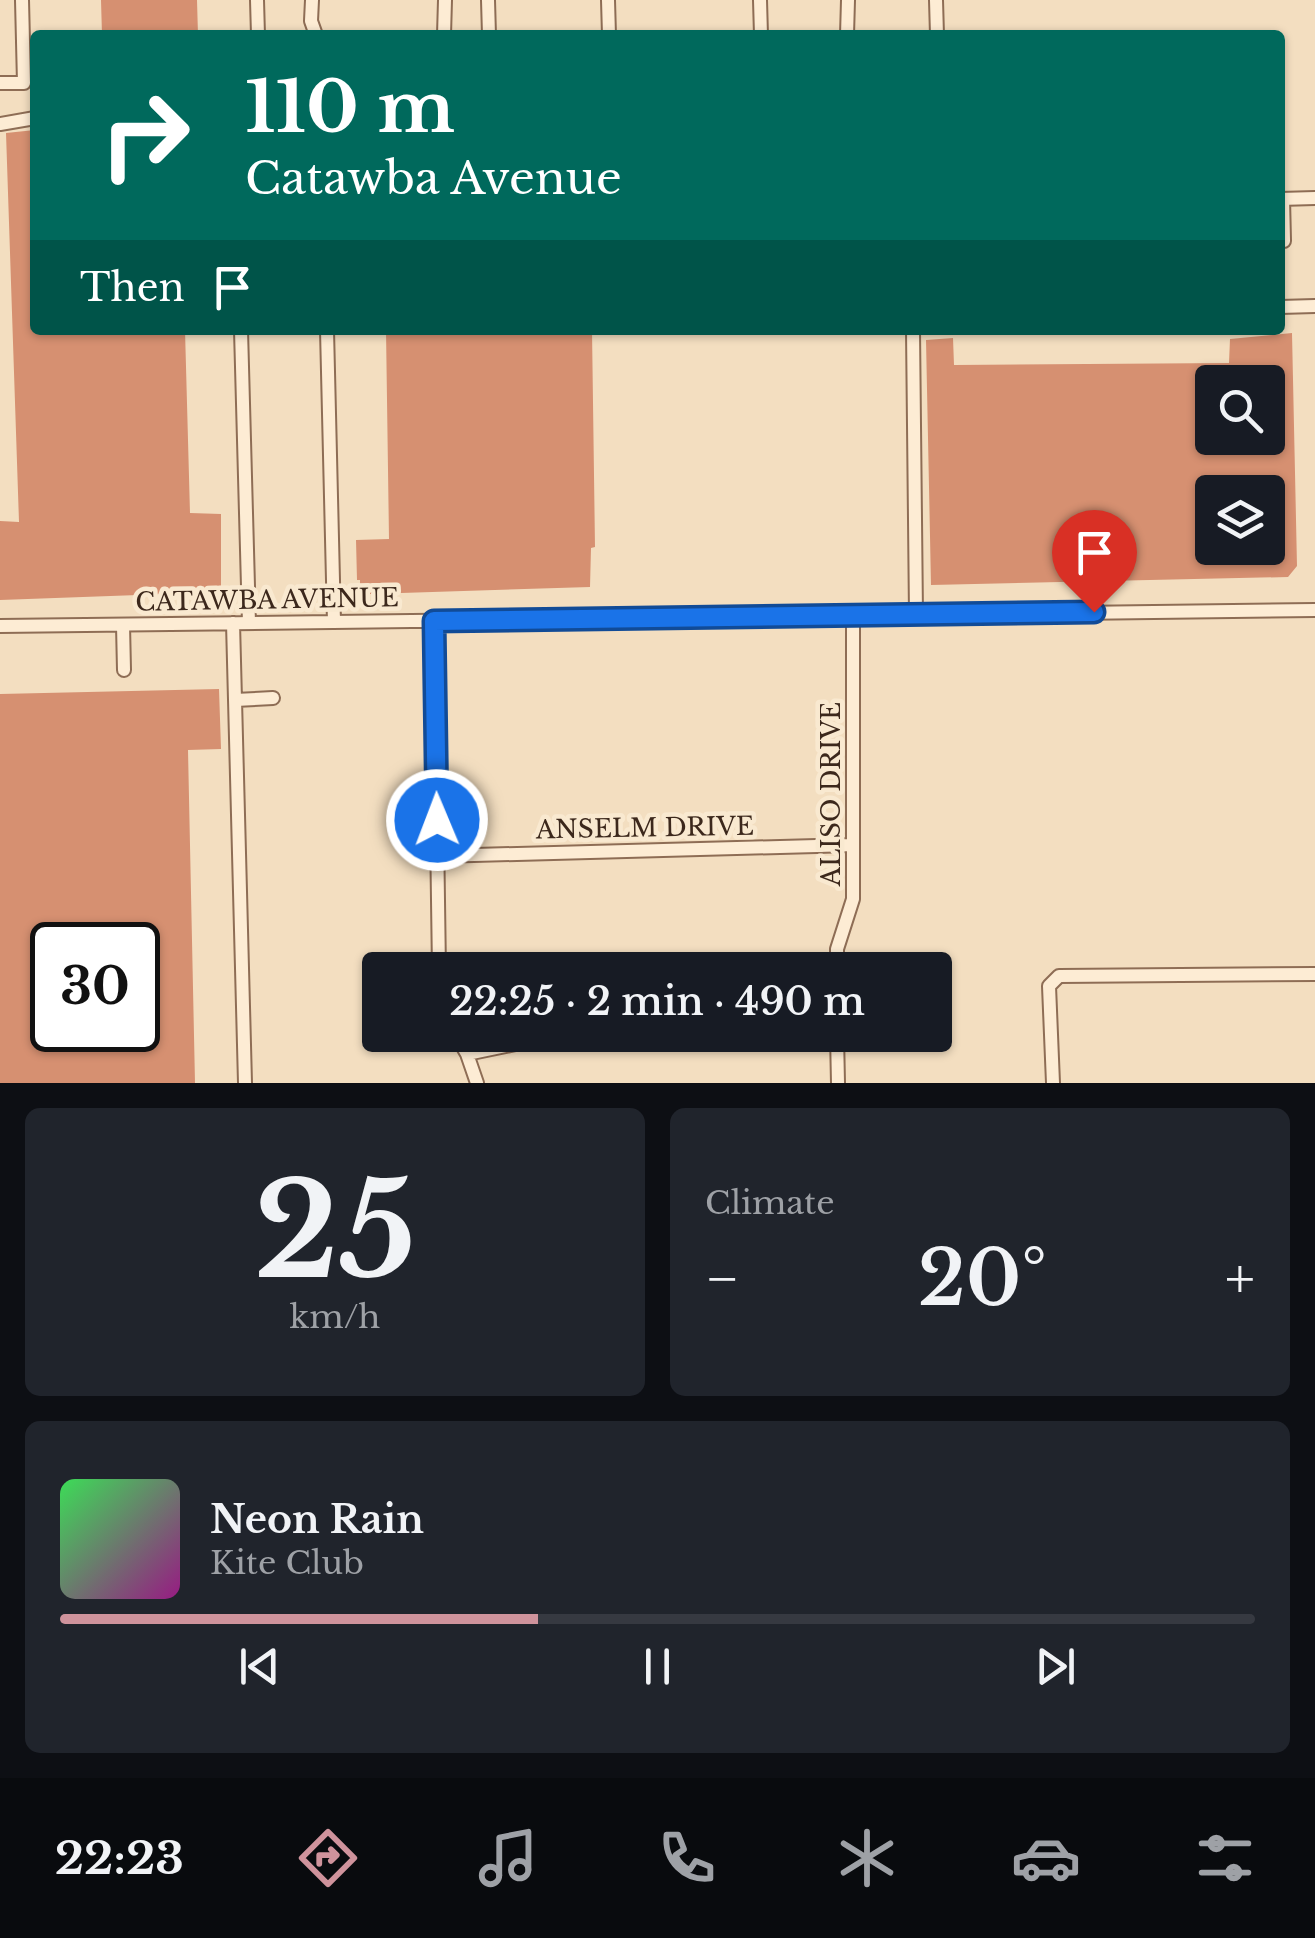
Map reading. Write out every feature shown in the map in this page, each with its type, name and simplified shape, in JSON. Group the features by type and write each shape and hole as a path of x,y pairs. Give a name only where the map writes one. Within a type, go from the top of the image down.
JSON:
{"street":[{"path":"0,82 30,85 22,0"},
{"path":"256,0 258,30"},
{"path":"312,0 314,30"},
{"path":"444,30 445,0"},
{"path":"488,0 489,30"},
{"path":"608,0 609,30"},
{"path":"760,0 761,30"},
{"path":"847,30 848,0"},
{"path":"936,0 937,30"},
{"path":"0,124 30,119"},
{"path":"1285,199 1315,198"},
{"path":"1285,307 1315,306"},
{"path":"241,335 249,623"},
{"path":"327,335 334,622"},
{"path":"913,335 916,614"},
{"name":"CATAWBA AVENUE","path":"0,626 1315,610"},
{"name":"ALISO DRIVE","path":"837,952 853,899 853,615"},
{"path":"434,621 439,952"},
{"path":"233,624 245,1083"},
{"path":"122,625 124,670"},
{"path":"235,700 273,698"},
{"name":"ANSELM DRIVE","path":"438,856 853,846"},
{"path":"1052,1083 1049,986 1059,976 1315,974"},
{"path":"477,1052 468,1054 477,1083"},
{"path":"838,1052 838,1083"}],"building":[{"path":"101,0 197,0 198,30 102,30"},
{"path":"30,131 30,335 185,335 190,513 221,514 221,592 0,600 0,521 19,522 6,133"},
{"path":"1292,333 1297,566 1288,577 931,585 926,340 953,338 954,365 1229,363 1230,339"},
{"path":"386,335 592,335 595,547 591,548 590,587 370,594 370,590 360,590 356,540 389,539"},
{"path":"219,689 221,749 188,750 195,1083 0,1083 0,694"}],"route":[{"path":"437,820 434,621 1094,612"}]}
